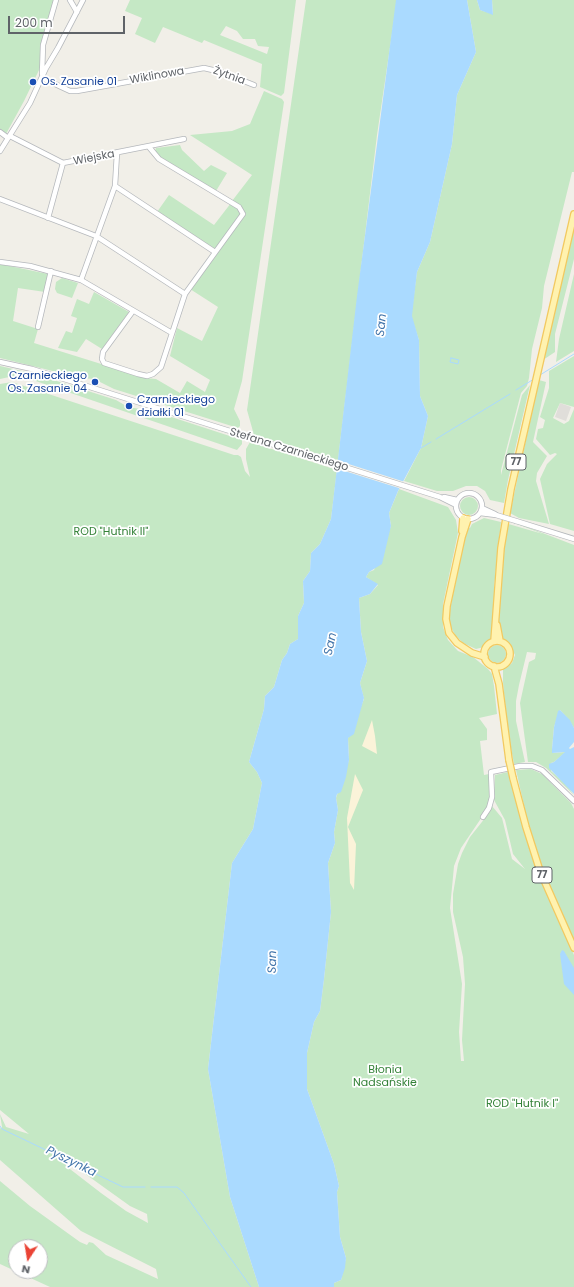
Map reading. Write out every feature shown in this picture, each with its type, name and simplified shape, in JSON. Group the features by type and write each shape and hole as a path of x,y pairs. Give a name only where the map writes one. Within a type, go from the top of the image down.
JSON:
{"main road":[{"name":"77","path":"494,641 497,621 499,568 506,518 532,393 574,214"},
{"path":"466,519 445,618 450,634 457,643 465,649 485,657 485,650 489,644 494,641 500,641"},
{"name":"77","path":"497,621 500,641 507,646 510,653 508,661 501,666 499,684"},
{"path":"465,649 478,651 485,650"},
{"name":"77","path":"485,657 488,662 494,666 499,684 509,760 526,827 540,871 574,948"},
{"path":"494,666 501,666"}],"street":[{"path":"42,78 43,45 56,0"},
{"path":"70,0 77,12"},
{"path":"0,151 30,103 83,0"},
{"name":"Wiklinowa","path":"42,78 70,91 76,91 204,68"},
{"name":"Żytnia","path":"204,68 221,72 254,85"},
{"name":"Wiejska","path":"0,132 63,163 184,140"},
{"path":"133,311 103,352 102,359 104,363 147,376 153,374 161,367 185,294 241,218 242,211 159,159 149,147"},
{"path":"81,280 115,186 118,163 117,153"},
{"path":"48,218 63,163"},
{"path":"115,186 215,252"},
{"path":"0,199 96,236 185,294"},
{"path":"0,262 51,271 81,280 172,333"},
{"path":"38,327 51,271"},
{"name":"Stefana Czarnieckiego","path":"0,362 32,369 457,502"},
{"path":"464,494 473,494 480,499 481,510 475,518 466,519 457,513 457,502 464,494"},
{"path":"481,510 574,539"},
{"path":"484,817 489,808 492,797 491,772 520,766 532,766 542,770 574,801"}],"shaded area":[{"path":"560,403 571,407 566,421 555,417"}],"green space":[{"path":"0,0 54,0 40,51 40,68 6,134 0,129"},
{"path":"130,0 296,0 284,93 281,96 260,87 262,64 204,40 202,43 163,27 155,43 135,34 142,18 125,11","holes":["226,26 237,31 243,39 255,39 258,46 269,47 267,54 220,35"]},
{"path":"306,0 397,0 377,135 338,460 254,435 247,410"},
{"path":"467,0 477,0 480,10 493,14 492,0 574,0 574,172 572,172 544,286 542,308 532,349 529,378 527,386 521,393 501,470 501,475 522,395 530,385 504,503 490,500 485,491 477,486 466,486 453,491 437,491 404,481 421,448 428,416 420,396 419,340 411,316 417,272 430,242 452,144 457,95 476,52"},
{"path":"264,91 282,99 284,102 242,381 234,409 240,421 240,426 238,428 114,389 94,379 81,378 0,358 0,264 48,274 45,292 18,288 13,321 38,329 34,343 146,378 156,379 180,393 187,381 205,392 210,380 170,356 177,328 202,341 218,307 190,289 243,218 244,210 232,201 252,175 190,135 232,131 250,124"},
{"path":"180,145 182,150 204,171 211,165 227,173 216,191 165,162 155,152 156,148"},
{"path":"169,195 214,225 231,203 238,209 241,216 215,250 157,212"},
{"path":"574,226 574,259 555,334 555,352 543,360"},
{"path":"574,274 574,351 556,362 559,339"},
{"path":"62,278 78,283 72,298 57,293 55,289 56,282"},
{"path":"94,292 129,312 102,349 86,339 77,352 58,348 66,331 72,333 77,318 71,316 77,299 89,304"},
{"path":"574,356 574,407 560,403 553,418 564,424 569,421 574,409 574,531 550,524 540,479 547,464 557,454 555,453 550,455 536,439 538,429 543,428 545,420 540,417 549,388 549,371"},
{"path":"0,366 35,374 116,400 128,407 153,411 242,440 242,444 237,450 27,378 14,376 0,379"},
{"path":"539,380 546,382 533,442 547,456 537,473 536,481 549,524 519,518 510,513"},
{"name":"ROD \"Hutnik II\"","path":"12,382 234,455 238,455 241,457 245,471 250,477 246,459 246,449 250,442 337,470 331,519 320,544 311,553 310,571 303,581 304,603 298,616 298,639 290,644 287,653 282,660 274,687 265,696 264,709 249,762 257,772 262,783 253,829 232,863 208,1069 230,1197 259,1287 50,1287 33,1279 48,1279 48,1239 8,1239 8,1268 0,1264 0,1181 30,1206 80,1242 87,1245 89,1242 93,1243 106,1255 158,1279 156,1269 81,1231 0,1160 0,1127 1,1129 2,1127 0,1114 6,1127 29,1134 0,1110 0,384","holes":["70,1163 130,1206 147,1214 148,1223 126,1211 101,1193 66,1166 67,1164"]},
{"name":"Błonia Nadsańskie","path":"399,489 448,507 456,520 458,533 443,604 443,627 448,640 458,651 473,657 488,669 492,674 494,686 497,714 479,718 487,729 487,740 480,741 484,775 489,774 491,795 486,811 461,848 454,866 450,908 462,984 459,1032 461,1061 464,1061 462,1040 465,984 463,957 453,912 453,894 458,864 462,853 470,837 489,813 492,806 502,818 512,859 525,869 513,854 505,820 494,800 495,775 508,772 540,879 574,955 574,1287 334,1287 334,1283 341,1280 346,1258 340,1237 337,1192 339,1186 334,1164 307,1089 307,1053 314,1022 320,1011 324,979 331,912 328,863 335,843 334,832 338,810 336,798 349,760 348,738 364,699 360,683 367,661 361,632 359,598 370,594 378,585 366,577 369,572 374,570 391,526 389,513"},
{"path":"465,497 473,497 478,502 476,513 473,515 465,515 460,510 460,502"},
{"path":"484,518 501,522 494,588 494,636 484,647 476,649 463,643 455,635 450,625 450,609 467,527 470,528 472,524"},
{"path":"505,523 543,534 517,524 519,524 574,545 574,728 560,710 554,727 552,749 553,753 566,752 551,763 551,771 565,783 574,795 546,768 536,762 528,762 520,703 529,662 535,659 536,653 527,652 519,685 516,701 516,721 525,762 514,764 507,727 503,669 512,663 515,655 512,649 502,642 497,621"},
{"path":"493,645 501,645 506,650 504,661 501,663 493,663 488,658 488,650"},
{"path":"531,769 542,774 571,803 574,809 574,940 540,863 529,828 516,770"}],"sand":[{"path":"372,720 375,736 377,754 362,746"},
{"path":"355,774 363,790 348,827 356,844 354,890 350,883 347,818"}],"water":[{"name":"San","path":"396,0 467,0 476,52 457,95 452,144 430,242 417,272 412,316 419,340 420,396 428,416 421,448 398,491 389,513 391,526 382,564 369,572 366,577 378,584 370,594 359,598 361,632 367,661 360,683 364,698 354,734 348,738 349,760 346,777 341,792 337,794 336,798 338,810 334,832 335,843 328,863 331,912 324,979 320,1011 314,1022 307,1053 307,1089 334,1164 339,1186 337,1192 340,1237 346,1258 345,1268 341,1280 334,1283 334,1287 259,1287 230,1197 208,1069 232,863 253,829 262,783 257,772 249,762 264,709 265,696 274,687 282,660 287,653 290,644 298,639 298,616 304,603 303,581 310,571 311,553 320,544 331,519 357,296"},
{"path":"477,0 492,0 493,15 480,10"},
{"path":"560,710 570,720 574,728 574,742 569,748 574,747 574,794 549,768 549,764 554,762 565,752 552,753 554,727 558,711"},
{"path":"562,950 574,968 574,995 564,984 560,954"}],"pier":[{"path":"336,460 405,482 402,489 335,468"}],"waterway":[{"path":"540,375 574,354"},
{"path":"451,358 459,360 458,364 450,362 451,358"},
{"path":"516,390 534,379"},
{"path":"436,439 510,394"},
{"path":"421,448 431,442"},
{"name":"Pyszynka","path":"0,1126 2,1129 123,1187 145,1187"},
{"name":"Pyszynka","path":"151,1187 177,1187 184,1193 251,1287"}],"place":[{"name":"Os. Zasanie 01","path":"33,82"},
{"name":"Czarnieckiego Os. Zasanie 04","path":"95,382"},
{"name":"Czarnieckiego działki 01","path":"129,406"}],"park label":[{"name":"ROD \"Hutnik I\"","path":"522,1104"}]}
